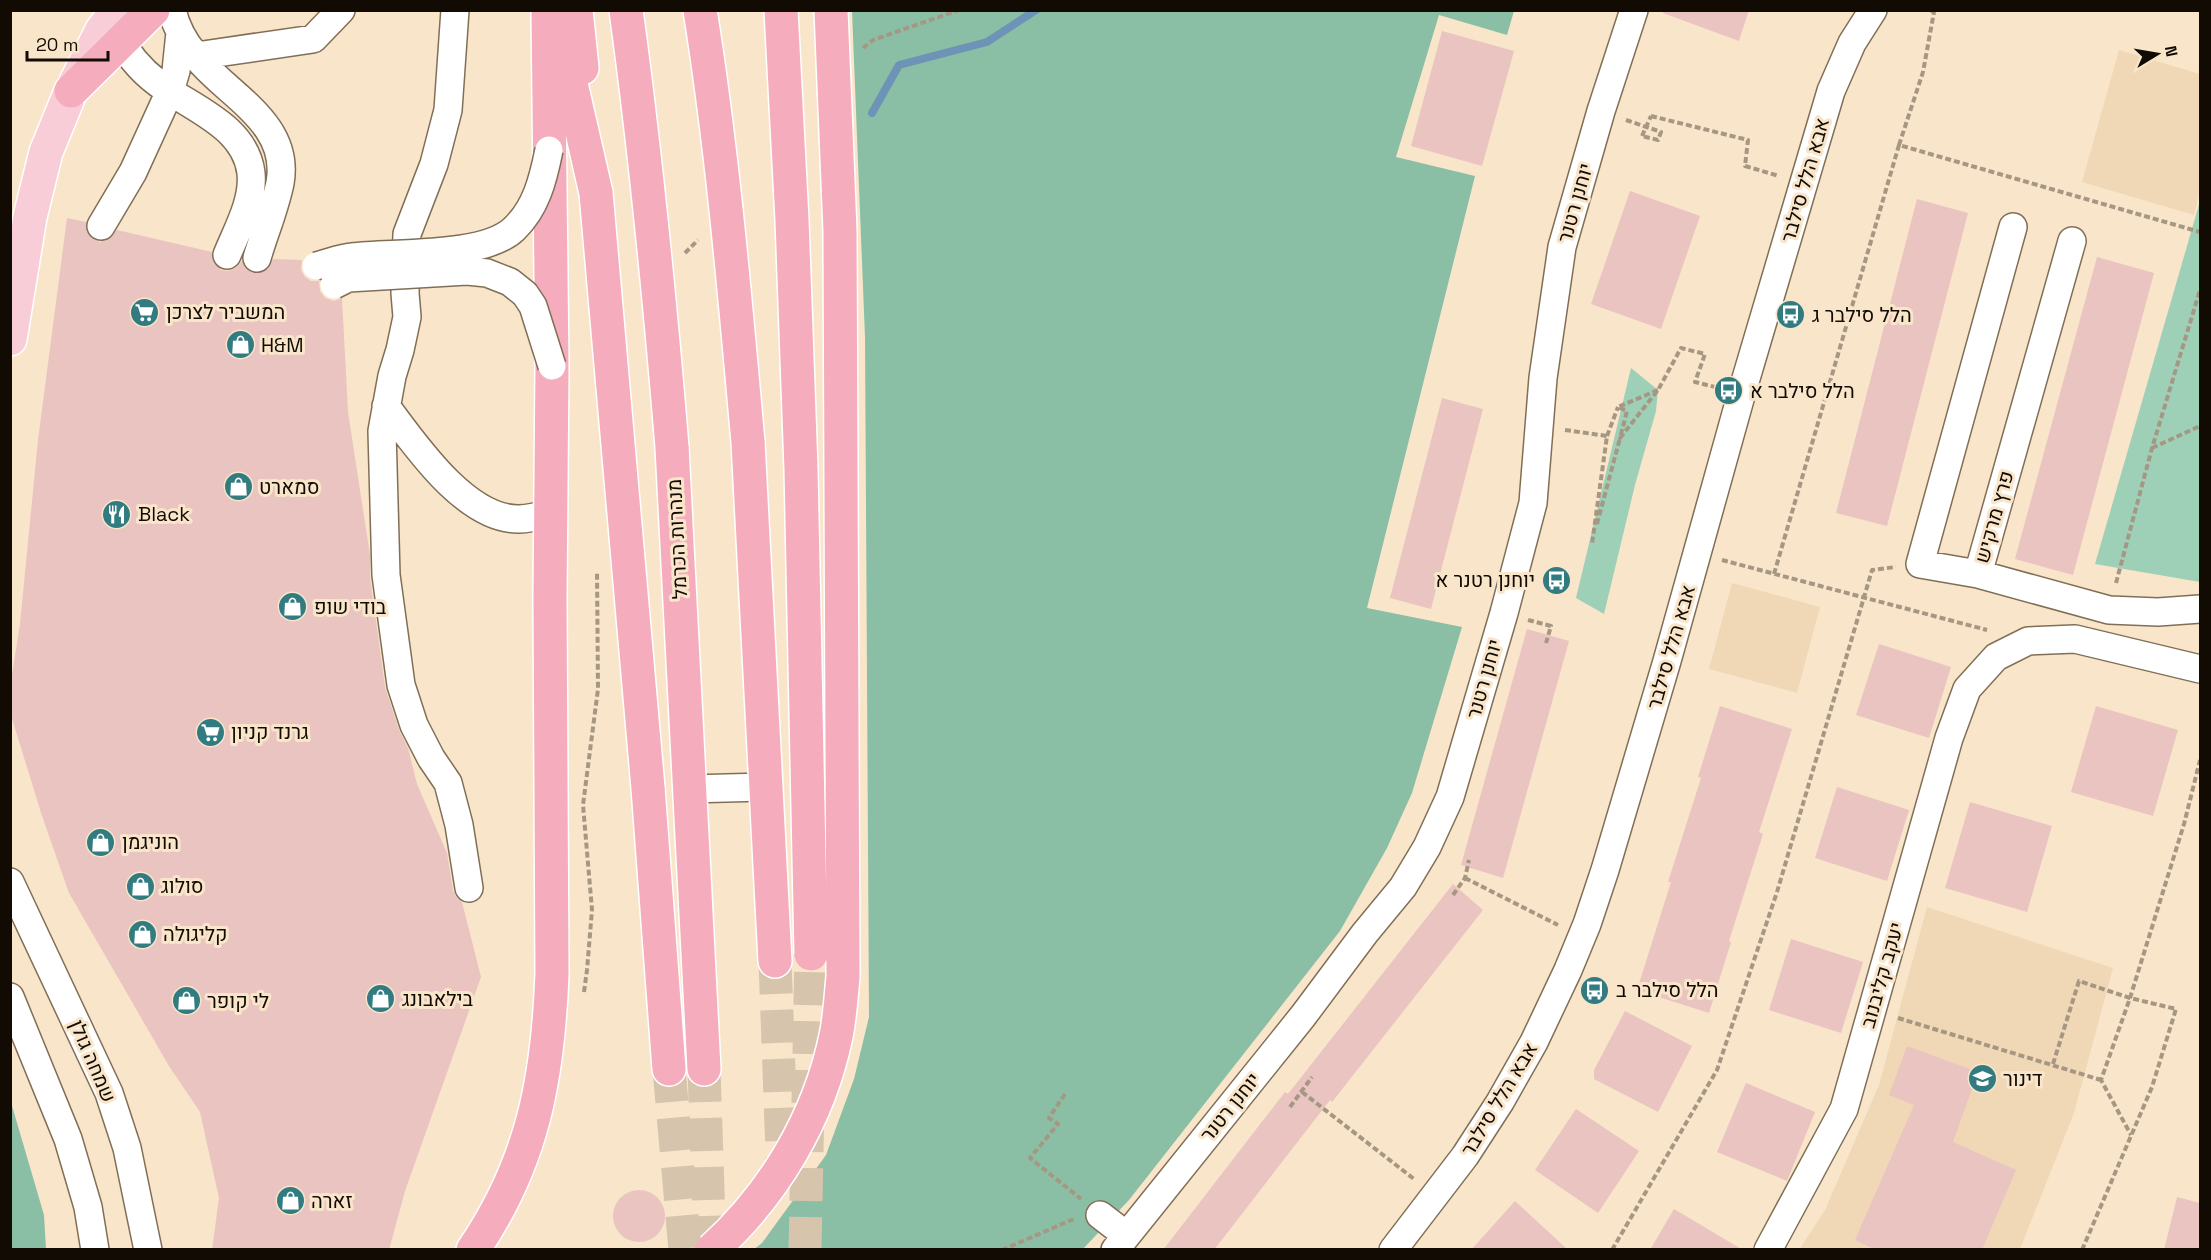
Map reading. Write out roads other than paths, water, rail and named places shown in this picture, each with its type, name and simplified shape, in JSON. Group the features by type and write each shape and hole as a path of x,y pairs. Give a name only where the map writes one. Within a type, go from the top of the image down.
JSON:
{"highway":[{"path":"72,91 153,10"},
{"path":"473,1250 494,1219 525,1151 543,1081 550,1030 552,974 550,513 552,366 548,10"},
{"path":"553,10 596,193"},
{"path":"576,10 596,193 648,788 669,1069"},
{"name":"מנהרות הכרמל","path":"626,10 644,141 672,447 704,1069"},
{"path":"700,10 723,176 748,442 775,961"},
{"path":"781,10 792,220 801,470 811,954"},
{"path":"712,1250 762,1198 800,1137 822,1085 836,1036 843,977 840,231 831,10"}],"main road":[{"path":"10,339 30,217 46,152 72,91 102,30 118,10"}],"street":[{"path":"111,10 115,32 132,60 170,91 196,106 223,126 245,151 251,173 249,200 226,255"},
{"path":"196,57 313,39 341,10"},
{"path":"455,10 448,110 434,164 407,234 405,293 407,317 382,431 386,575 401,685 414,725 431,758 448,783 463,843 469,888"},
{"name":"יוחנן רטנר","path":"1120,1242 1303,1016 1365,933 1403,887 1421,857 1450,797 1504,613 1533,503 1544,378 1562,247 1601,111 1634,10"},
{"name":"אבא הלל סילבר","path":"1393,1250 1466,1156 1500,1102 1534,1042 1568,970 1605,870 1831,91 1852,43 1873,10"},
{"path":"101,226 133,172 170,91 176,71 176,21"},
{"path":"176,21 196,57 244,102 275,139 280,160 280,183 256,258"},
{"path":"549,150 536,200 513,231 500,239 460,249 349,257 325,275 348,278 467,271 487,273 510,282 525,294 533,306 552,366"},
{"path":"1978,574 1920,564 2013,227"},
{"name":"פרץ מרקיש","path":"2072,241 1978,574 2109,610 2158,612 2200,609"},
{"path":"386,406 436,468 456,490 474,505 489,514 517,520 550,513"},
{"name":"יעקב קליבנוב","path":"1768,1250 1844,1109 1949,738 1967,689 1996,657 2028,641 2075,639 2200,669"},
{"path":"689,789 765,787"},
{"name":"שמחה גולן","path":"10,882 109,1093 127,1148 148,1250"},
{"path":"10,997 68,1139 87,1207 95,1250"},
{"path":"1100,1215 1120,1242"}],"waterway":[{"path":"872,113 899,65 987,42 1036,10"}],"tunnel":[{"path":"805,1250 811,954"},
{"path":"775,961 783,1179"},
{"path":"669,1069 685,1250"},
{"path":"704,1069 710,1250"}],"place":[{"name":"המשביר לצרכן","path":"145,312"},
{"name":"הלל סילבר ג","path":"1791,315"},
{"name":"H&M","path":"240,345"},
{"name":"הלל סילבר א","path":"1729,391"},
{"name":"סמארט","path":"238,487"},
{"name":"Black","path":"117,514"},
{"name":"יוחנן רטנר א","path":"1556,580"},
{"name":"בודי שופ","path":"293,607"},
{"name":"גרנד קניון","path":"210,732"},
{"name":"הוניגמן","path":"101,842"},
{"name":"סולוג","path":"140,886"},
{"name":"קליגולה","path":"142,934"},
{"name":"הלל סילבר ב","path":"1595,990"},
{"name":"בילאבונג","path":"381,999"},
{"name":"לי קופר","path":"186,1001"},
{"name":"דינור","path":"1982,1079"},
{"name":"זארה","path":"290,1201"}]}
